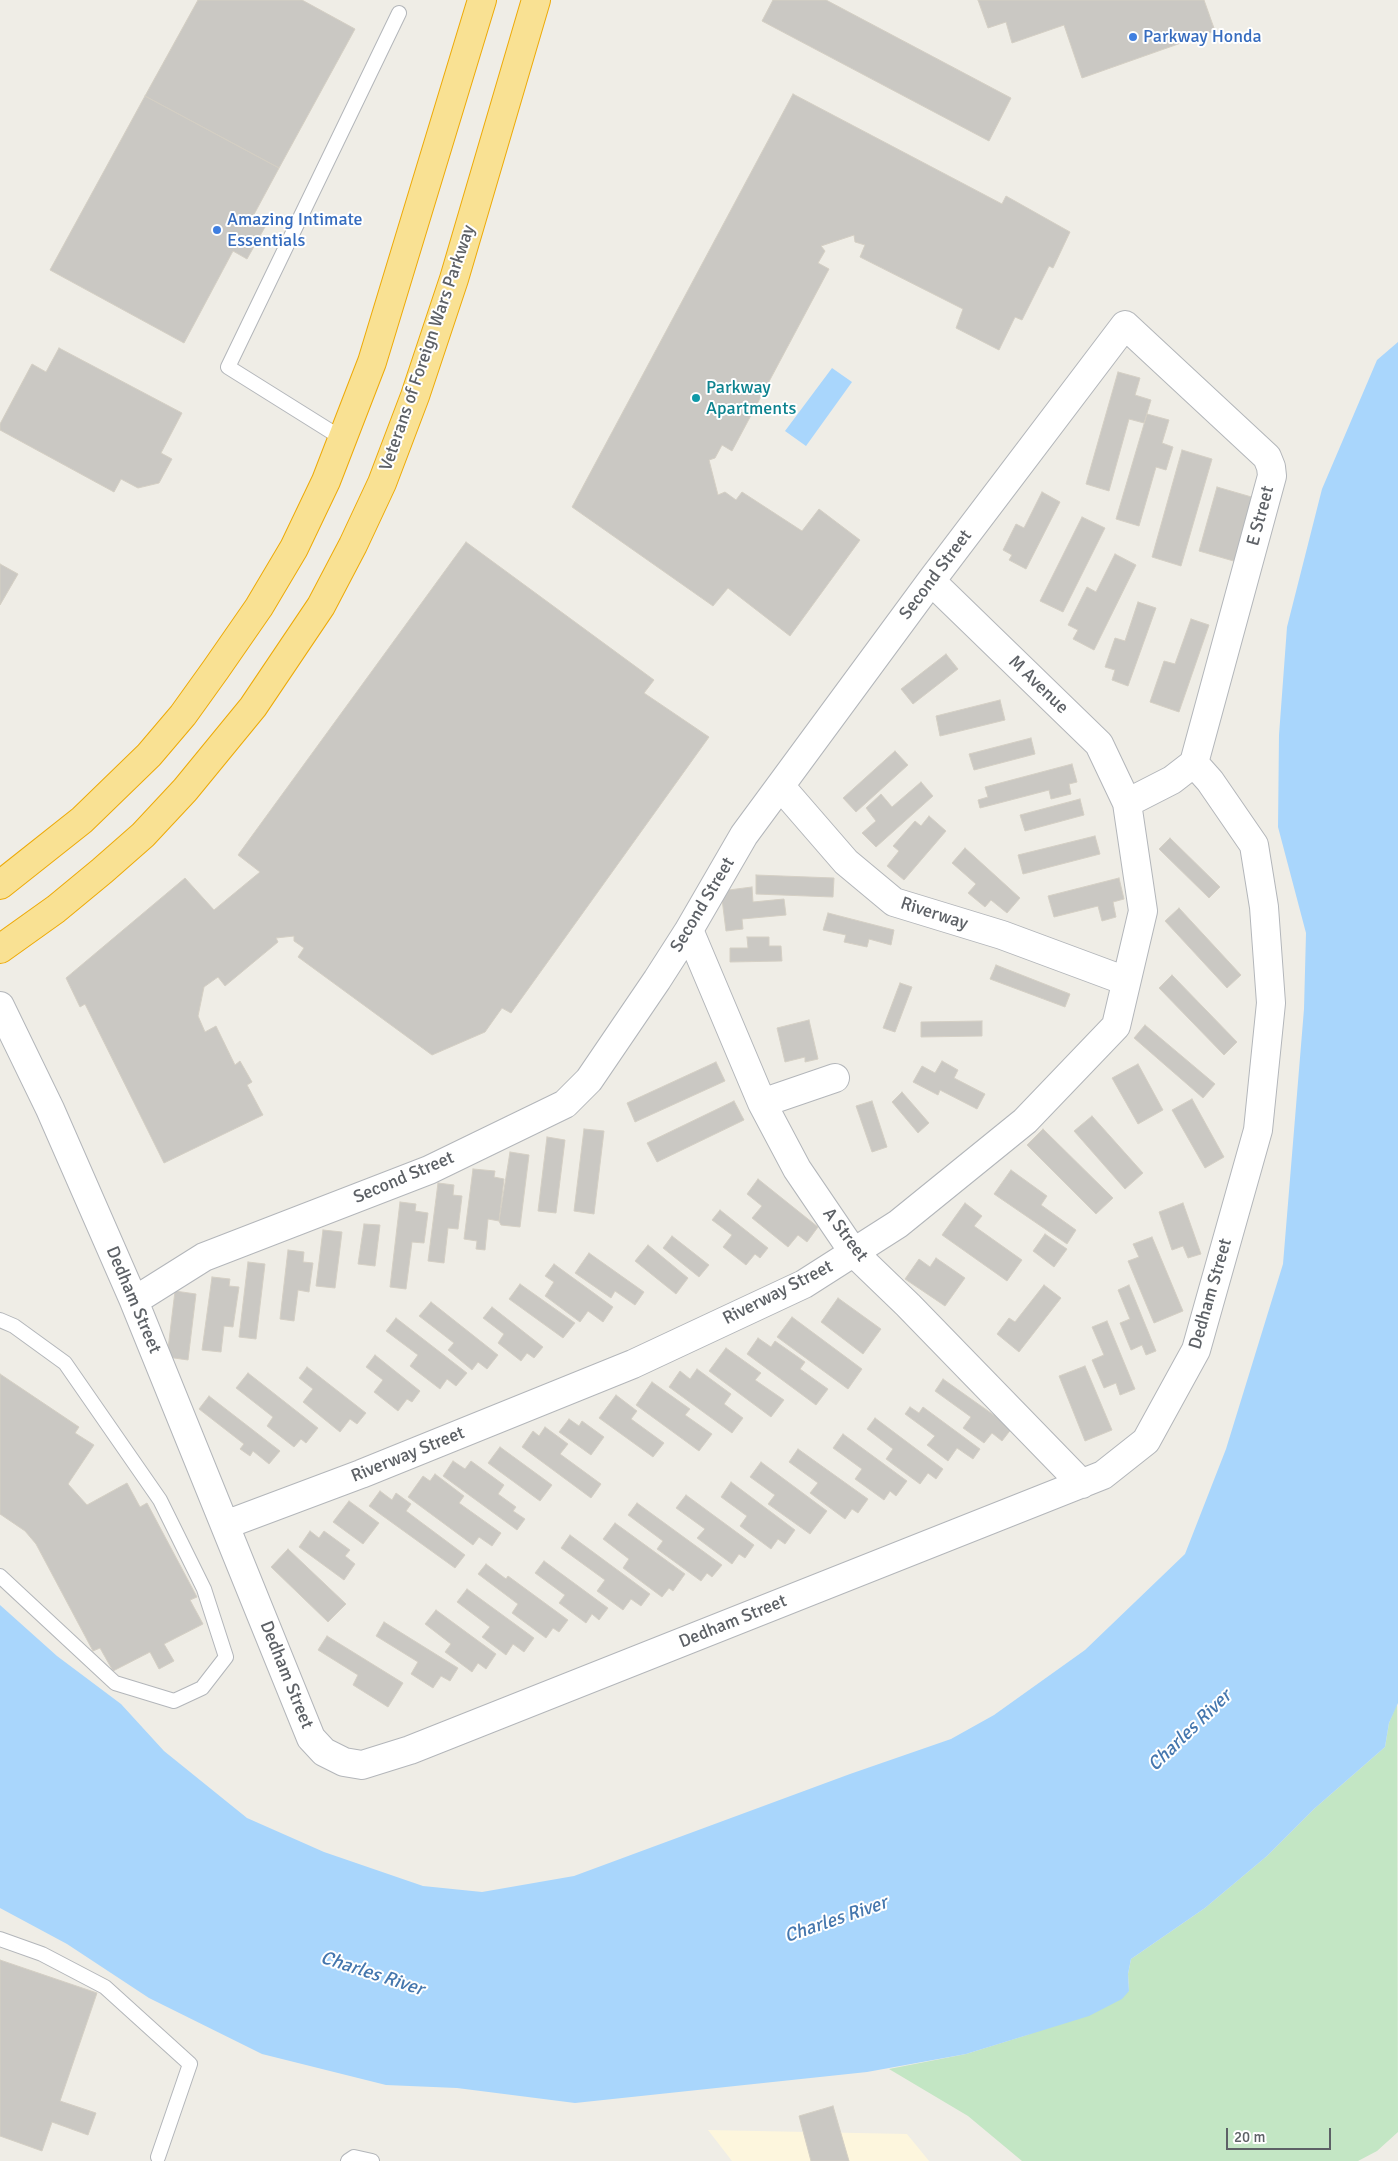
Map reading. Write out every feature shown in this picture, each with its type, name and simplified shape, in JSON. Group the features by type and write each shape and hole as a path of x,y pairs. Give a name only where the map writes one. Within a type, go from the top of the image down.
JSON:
{"highway":[{"path":"0,885 58,841 108,796 149,755 183,715 243,631 280,572 311,515 343,439 372,362 482,0"},
{"name":"Veterans of Foreign Wars Parkway","path":"0,949 64,903 102,871 143,835 186,790 253,707 321,606 353,545 382,483 415,396 454,279 536,0"}],"street":[{"name":"Second Street","path":"134,1301 204,1257 429,1170 565,1104 589,1080 689,930 744,835 931,581 1125,325"},
{"name":"E Street","path":"1125,325 1267,457 1272,467 1272,476 1194,763"},
{"name":"M Avenue","path":"931,581 1099,744 1126,803"},
{"path":"1126,803 1172,780 1194,763"},
{"name":"Dedham Street","path":"0,1006 50,1109 134,1301 311,1738 324,1752 344,1762 362,1764 410,1750 1082,1484 1103,1475 1146,1441 1196,1350 1258,1130 1271,1003 1264,906 1254,845 1210,781 1194,763"},
{"name":"Riverway","path":"780,787 846,862 894,902 1002,935 1126,981"},
{"name":"Riverway Street","path":"225,1525 361,1474 633,1364 804,1284 898,1224 1025,1121 1116,1026 1143,911 1126,803"},
{"name":"A Street","path":"689,930 762,1103 797,1169 854,1253 908,1304 1082,1484"},
{"path":"762,1103 835,1078"}],"lane":[{"path":"343,439 228,367 399,13"},
{"path":"0,1320 14,1326 64,1363 160,1500 204,1589 226,1657 202,1688 174,1701 115,1684 0,1576"},
{"path":"0,1939 42,1954 105,1987 190,2064 158,2156"},
{"path":"348,2161 354,2156 372,2161"}],"shaded area":[{"path":"708,2130 907,2134 929,2161 732,2161"}],"green space":[{"path":"1397,1703 1398,2132 1377,2151 1358,2161 1022,2161 968,2116 889,2069 966,2054 1027,2035 1129,1991 1128,1974 1131,1959 1205,1908 1267,1856 1314,1809 1385,1747 1389,1723"}],"water":[{"name":"Charles River","path":"1398,342 1398,1703 1389,1723 1385,1747 1314,1809 1267,1856 1205,1908 1131,1959 1128,1974 1129,1991 1122,1999 1089,2016 966,2054 867,2072 575,2103 457,2088 386,2085 262,2054 149,1998 67,1944 0,1908 0,1605 57,1656 121,1704 164,1751 247,1818 324,1852 423,1886 482,1892 574,1876 850,1774 951,1739 994,1715 1085,1650 1185,1554 1226,1449 1283,1264 1304,1009 1306,933 1278,827 1279,735 1287,627 1322,489 1377,360"},
{"path":"832,368 852,382 806,446 785,431"}],"building":[{"path":"198,0 302,0 355,29 279,168 145,96"},
{"path":"773,0 826,0 1011,98 989,141 762,21"},
{"name":"Parkway Honda","path":"978,0 1204,0 1215,31 1082,78 1064,25 1012,43 1006,22 988,28"},
{"name":"Parkway Apartments","path":"793,94 1002,204 1006,196 1070,232 1053,268 1049,266 1022,320 1015,317 999,350 956,328 963,309 860,257 865,245 855,242 854,235 821,246 825,251 818,263 829,269 732,451 722,445 715,458 709,460 718,495 725,492 736,500 742,492 802,531 819,509 860,540 790,636 728,588 713,606 572,507"},
{"path":"145,96 279,168 251,220 265,227 247,259 233,251 184,343 50,270"},
{"path":"59,348 182,413 161,453 172,459 159,483 138,488 121,479 114,492 0,430 0,424 32,364 46,372"},
{"path":"1118,372 1140,378 1135,395 1151,400 1144,423 1129,419 1109,491 1086,484"},
{"path":"1147,414 1169,420 1162,443 1173,447 1166,470 1156,467 1139,526 1116,519"},
{"path":"1182,450 1212,459 1181,566 1152,557"},
{"path":"1217,487 1255,498 1237,562 1199,551"},
{"path":"1042,492 1060,502 1026,569 1009,560 1012,555 1003,550 1016,524 1024,528"},
{"path":"1082,517 1105,528 1063,612 1040,601"},
{"path":"466,542 654,680 644,693 709,737 511,1013 502,1008 485,1032 432,1055 298,957 304,948 294,941 294,936 276,938 278,942 225,986 218,977 204,987 198,1016 205,1032 216,1026 235,1065 240,1061 252,1082 247,1085 263,1115 164,1163 85,1004 80,1007 66,978 185,878 214,910 260,872 238,855"},
{"path":"1115,554 1136,565 1094,650 1073,639 1078,630 1068,625 1087,587 1096,592"},
{"path":"0,564 18,574 0,605"},
{"path":"1138,602 1156,608 1128,686 1112,680 1115,670 1105,667 1115,638 1125,641"},
{"path":"1191,619 1209,625 1179,712 1150,702 1164,661 1175,664"},
{"path":"946,654 958,669 913,704 901,689"},
{"path":"1000,700 1005,720 940,736 936,716"},
{"path":"1031,738 1035,754 974,770 969,754"},
{"path":"895,751 908,765 856,812 843,798"},
{"path":"1072,764 1077,782 1069,784 1071,794 1051,799 1049,790 980,808 978,800 988,797 985,787"},
{"path":"921,782 933,796 876,847 862,833 876,821 866,808 881,794 892,807"},
{"path":"1080,799 1084,815 1025,831 1020,815"},
{"path":"929,816 946,831 904,880 887,866 899,851 893,846 915,821 921,826"},
{"path":"1095,836 1100,854 1023,874 1018,855"},
{"path":"1170,838 1220,887 1209,898 1159,849"},
{"path":"965,848 1020,898 1007,913 991,900 985,907 968,893 976,884 952,863"},
{"path":"756,875 834,878 833,897 756,894"},
{"path":"1119,878 1124,899 1113,902 1116,917 1102,921 1098,906 1054,917 1048,896"},
{"path":"752,887 753,902 784,899 786,915 742,919 743,929 726,931 721,891"},
{"path":"1179,908 1241,975 1227,988 1165,921"},
{"path":"828,913 894,930 891,945 869,939 867,947 844,942 846,935 823,930"},
{"path":"747,937 769,937 769,946 781,946 782,961 730,962 730,948 748,948"},
{"path":"996,965 1070,994 1065,1007 990,979"},
{"path":"1172,975 1237,1042 1224,1055 1159,988"},
{"path":"900,983 912,987 895,1032 883,1028"},
{"path":"809,1020 818,1059 805,1062 805,1057 785,1062 777,1028"},
{"path":"982,1021 982,1036 921,1037 921,1022"},
{"path":"1145,1025 1215,1084 1203,1098 1134,1038"},
{"path":"942,1061 958,1070 954,1078 985,1094 977,1109 940,1090 938,1095 913,1082 922,1066 935,1073"},
{"path":"716,1062 725,1081 635,1122 627,1103"},
{"path":"1138,1064 1163,1110 1138,1124 1112,1078"},
{"path":"902,1092 929,1123 918,1133 892,1102"},
{"path":"1192,1099 1224,1157 1205,1168 1172,1110"},
{"path":"734,1101 744,1120 657,1162 647,1143"},
{"path":"872,1101 887,1147 872,1152 856,1106"},
{"path":"1092,1116 1143,1173 1125,1189 1074,1131"},
{"path":"584,1129 604,1131 594,1214 574,1211"},
{"path":"1043,1129 1113,1198 1096,1214 1027,1145"},
{"path":"547,1137 565,1140 556,1213 538,1211"},
{"path":"510,1152 529,1155 520,1227 501,1225 499,1221"},
{"path":"473,1169 495,1171 494,1177 504,1179 499,1221 488,1219 485,1250 476,1249 477,1241 464,1239"},
{"path":"1011,1170 1047,1196 1041,1205 1076,1230 1067,1244 994,1194"},
{"path":"758,1179 818,1227 807,1242 798,1235 788,1247 752,1218 762,1206 747,1194"},
{"path":"438,1183 454,1185 453,1195 462,1196 458,1229 448,1228 444,1263 428,1261"},
{"path":"400,1202 416,1204 415,1211 428,1213 424,1243 412,1242 406,1289 390,1287"},
{"path":"965,1203 982,1216 974,1226 1022,1260 1007,1281 942,1235"},
{"path":"1183,1203 1201,1254 1188,1258 1183,1246 1172,1250 1159,1212"},
{"path":"720,1210 768,1248 760,1258 755,1254 746,1265 723,1247 732,1235 712,1220"},
{"path":"364,1224 380,1225 375,1266 358,1264"},
{"path":"323,1230 342,1232 335,1288 316,1286"},
{"path":"1045,1234 1067,1249 1054,1267 1033,1251"},
{"path":"672,1236 709,1265 699,1277 663,1248"},
{"path":"1152,1237 1183,1311 1154,1323 1128,1261 1139,1257 1133,1244"},
{"path":"648,1245 688,1278 676,1294 635,1261"},
{"path":"288,1250 304,1252 303,1262 313,1263 309,1292 298,1290 294,1321 280,1319"},
{"path":"589,1253 644,1292 635,1305 615,1291 611,1298 575,1273"},
{"path":"936,1258 965,1278 945,1306 905,1279 919,1259 930,1267"},
{"path":"248,1262 265,1264 256,1339 239,1337"},
{"path":"554,1264 613,1307 603,1322 588,1311 580,1322 545,1296 554,1282 545,1276"},
{"path":"212,1277 230,1279 229,1286 239,1287 233,1327 224,1326 221,1352 202,1350"},
{"path":"520,1284 575,1323 563,1338 509,1299"},
{"path":"1044,1285 1061,1298 1019,1352 997,1334 1009,1318 1015,1322"},
{"path":"1129,1285 1156,1351 1146,1355 1142,1345 1131,1350 1120,1323 1130,1319 1118,1290"},
{"path":"175,1291 196,1294 188,1360 167,1357"},
{"path":"838,1298 881,1329 863,1354 821,1322"},
{"path":"431,1302 498,1355 487,1369 478,1362 472,1370 448,1350 454,1343 419,1316"},
{"path":"492,1307 543,1347 534,1358 527,1353 521,1361 498,1343 504,1334 483,1318"},
{"path":"792,1317 862,1369 848,1389 777,1337"},
{"path":"396,1318 467,1373 456,1386 447,1379 440,1389 410,1366 418,1355 386,1331"},
{"path":"1107,1321 1135,1389 1120,1395 1116,1383 1104,1388 1092,1360 1104,1355 1092,1327"},
{"path":"758,1338 771,1347 775,1341 805,1362 800,1369 828,1389 816,1405 747,1354"},
{"path":"726,1348 761,1373 755,1380 784,1400 771,1417 709,1371"},
{"path":"375,1355 420,1391 412,1402 407,1399 398,1411 374,1392 383,1380 366,1367"},
{"path":"1085,1366 1112,1430 1085,1441 1059,1376"},
{"path":"307,1367 366,1413 357,1424 350,1419 340,1432 303,1402 313,1389 299,1378"},
{"path":"697,1369 731,1394 724,1404 743,1418 732,1433 669,1387 680,1371 690,1379"},
{"path":"248,1373 318,1428 306,1443 301,1439 294,1447 267,1426 273,1417 236,1388"},
{"path":"0,1374 79,1427 75,1433 94,1445 68,1484 87,1505 127,1483 140,1507 147,1503 197,1597 190,1600 203,1624 164,1644 174,1661 159,1669 150,1652 113,1671 100,1648 93,1651 36,1544 25,1531 0,1514"},
{"path":"943,1379 1012,1428 1002,1441 992,1433 984,1443 963,1428 971,1417 935,1391"},
{"path":"652,1382 690,1409 685,1415 712,1434 699,1451 636,1405"},
{"path":"616,1395 637,1411 631,1419 664,1443 653,1457 599,1418"},
{"path":"209,1396 280,1451 269,1464 253,1451 250,1456 240,1449 244,1444 199,1409"},
{"path":"910,1407 919,1413 923,1407 980,1449 973,1459 957,1448 948,1461 927,1445 935,1436 905,1414"},
{"path":"875,1418 943,1469 936,1479 928,1473 920,1484 886,1459 893,1449 867,1429"},
{"path":"569,1419 579,1426 582,1421 604,1437 591,1455 559,1432"},
{"path":"545,1427 568,1444 560,1454 601,1484 591,1498 522,1447 533,1431 539,1436"},
{"path":"843,1434 907,1481 896,1496 890,1491 884,1500 855,1479 862,1469 833,1448"},
{"path":"500,1447 552,1485 540,1501 488,1463"},
{"path":"798,1449 868,1499 858,1513 852,1509 845,1519 810,1493 818,1483 789,1462"},
{"path":"453,1461 465,1469 471,1461 504,1485 498,1494 516,1507 513,1511 525,1519 517,1530 443,1476"},
{"path":"761,1462 827,1511 810,1534 768,1504 775,1495 750,1477"},
{"path":"435,1474 464,1496 459,1503 501,1533 492,1546 479,1537 473,1545 408,1497 423,1476 430,1481"},
{"path":"731,1482 795,1530 785,1544 778,1539 771,1549 740,1526 747,1516 721,1497"},
{"path":"380,1491 392,1500 396,1493 411,1504 406,1511 465,1555 455,1568 369,1506"},
{"path":"686,1495 754,1545 745,1558 739,1554 732,1564 697,1538 705,1529 676,1508"},
{"path":"349,1501 379,1523 363,1544 333,1522"},
{"path":"637,1503 722,1565 712,1577 707,1573 701,1581 657,1549 663,1541 628,1515"},
{"path":"615,1523 685,1574 673,1591 669,1588 662,1597 623,1568 629,1559 603,1539"},
{"path":"310,1531 319,1538 324,1531 350,1550 345,1556 355,1564 344,1580 299,1547"},
{"path":"570,1535 650,1594 641,1606 631,1599 623,1610 597,1591 605,1580 561,1548"},
{"path":"288,1549 346,1604 328,1622 271,1567"},
{"path":"544,1561 608,1608 599,1620 592,1614 586,1623 559,1603 565,1595 535,1573"},
{"path":"486,1564 506,1579 508,1576 568,1620 559,1632 553,1628 546,1638 512,1613 518,1604 478,1574"},
{"path":"467,1589 534,1638 524,1652 513,1644 506,1655 482,1637 490,1627 457,1602"},
{"path":"436,1610 496,1654 486,1669 478,1663 472,1672 445,1652 451,1644 425,1624"},
{"path":"384,1622 458,1668 450,1681 441,1676 433,1688 411,1674 418,1662 376,1636"},
{"path":"327,1636 403,1683 388,1707 353,1685 358,1675 318,1650"},
{"path":"0,1960 97,1993 60,2101 96,2113 88,2135 52,2122 42,2151 0,2136"},
{"path":"833,2106 849,2161 811,2161 799,2116"}],"place":[{"name":"Parkway Honda","path":"1133,37"},
{"name":"Amazing Intimate Essentials","path":"217,230"},
{"name":"Parkway Apartments","path":"696,398"}]}
